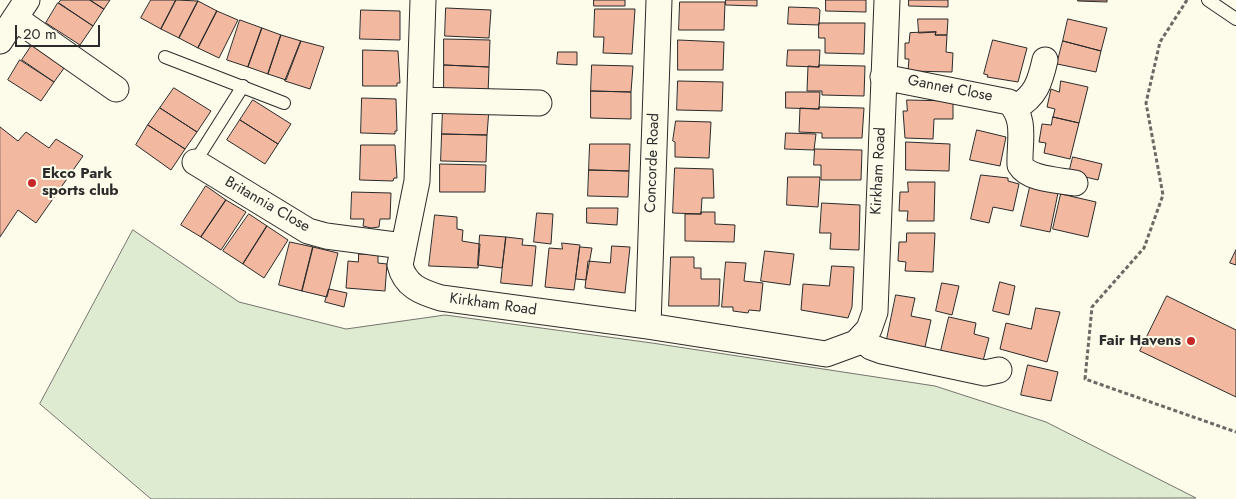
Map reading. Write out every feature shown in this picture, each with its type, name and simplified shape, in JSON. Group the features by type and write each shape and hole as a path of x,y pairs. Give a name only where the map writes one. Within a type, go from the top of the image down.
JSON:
{"street":[{"name":"Kirkham Road","path":"423,0 417,181 415,202 400,265 402,276 412,286 424,293 441,298 648,326 826,354 844,349 862,338 869,329 875,312 887,0"},
{"name":"Concorde Road","path":"648,326 659,0"},
{"path":"0,41 21,9 116,89"},
{"path":"1045,60 1036,91 1027,101 1015,108 1022,124 1020,155 1023,170 1030,175 1075,183"},
{"name":"Gannet Close","path":"883,77 1002,99 1015,108"},
{"path":"420,100 539,102"},
{"name":"Britannia Close","path":"195,162 308,231 326,236 403,246"},
{"path":"862,338 871,347 882,351 984,372 1000,370"}],"lane":[{"path":"1208,0 1236,19"},
{"path":"165,57 284,103"},
{"path":"195,162 243,86"}],"path":[{"path":"1187,0 1160,42 1146,103 1163,195 1144,248 1092,306 1084,379 1236,432"}],"green space":[{"path":"133,230 239,302 346,329 445,315 652,343 935,386 1046,422 1196,498 151,499 40,404"}],"building":[{"path":"61,0 90,0 104,9 93,26 59,3"},
{"path":"90,0 110,0 104,9"},
{"path":"151,0 176,0 161,29 141,18"},
{"path":"176,0 198,1 179,38 161,29"},
{"path":"594,0 625,0 625,6 594,6"},
{"path":"726,0 757,0 757,6 726,5"},
{"path":"826,0 866,0 866,12 826,11"},
{"path":"909,0 948,0 948,7 909,6"},
{"path":"1107,0 1107,2 1078,1"},
{"path":"198,1 217,11 198,48 179,38"},
{"path":"680,2 725,2 724,30 679,30"},
{"path":"58,3 93,26 80,45 46,23"},
{"path":"789,7 818,8 820,10 819,25 788,24"},
{"path":"446,8 491,10 489,38 445,36"},
{"path":"595,9 635,9 632,54 603,53 604,37 594,37"},
{"path":"361,10 400,11 400,40 360,39"},
{"path":"217,11 238,20 219,58 198,48"},
{"path":"918,19 948,19 947,35 935,35 936,32 919,33"},
{"path":"1068,19 1107,28 1101,51 1063,41"},
{"path":"240,20 262,28 248,67 227,60"},
{"path":"819,23 865,23 864,54 825,53 825,38 819,38"},
{"path":"262,28 281,35 268,74 248,67"},
{"path":"936,32 935,35 947,35 946,52 953,53 952,72 908,71 909,59 905,59 905,43 909,43 910,33"},
{"path":"281,35 301,41 286,80 268,74"},
{"path":"444,39 490,40 489,67 444,65"},
{"path":"678,40 724,42 723,70 678,70"},
{"path":"993,40 1027,48 1018,82 987,77 988,75 984,74"},
{"path":"301,41 324,47 310,89 285,81"},
{"path":"1063,41 1101,51 1096,72 1057,64"},
{"path":"34,42 67,64 54,82 22,60"},
{"path":"363,50 398,51 400,83 397,83 397,86 363,86"},
{"path":"788,50 820,50 819,67 787,66"},
{"path":"558,52 577,52 577,65 557,64"},
{"path":"20,60 54,82 41,101 8,80"},
{"path":"444,65 489,67 488,94 444,93"},
{"path":"592,65 633,66 631,92 591,91"},
{"path":"819,65 865,66 864,96 822,95 822,91 807,91 808,66 819,67"},
{"path":"678,81 723,82 722,111 677,110"},
{"path":"1061,81 1088,87 1079,123 1053,117 1055,109 1047,107 1051,89 1059,92"},
{"path":"174,88 211,111 197,132 160,108"},
{"path":"591,91 631,92 631,119 591,118"},
{"path":"786,92 820,92 819,109 786,108"},
{"path":"362,98 396,99 397,131 395,131 395,134 361,133"},
{"path":"253,100 291,124 278,144 240,120"},
{"path":"907,100 953,101 953,119 934,119 933,139 905,138 903,111 907,111"},
{"path":"443,107 489,109 487,135 442,134"},
{"path":"819,107 864,108 862,138 822,138 822,133 799,132 800,108 819,109"},
{"path":"160,108 197,132 185,149 148,125"},
{"path":"1053,117 1079,123 1070,159 1044,153 1046,143 1039,142 1042,124 1051,125"},
{"path":"240,120 278,144 265,164 227,140"},
{"path":"676,121 711,122 709,158 675,157 675,142 673,141"},
{"path":"148,125 185,149 171,170 136,145"},
{"name":"Ekco Park sports club","path":"0,127 18,141 26,132 49,148 56,139 83,156 36,223 18,210 0,237"},
{"path":"977,130 1006,137 1000,166 970,160"},
{"path":"786,133 816,134 814,150 785,149"},
{"path":"442,134 487,135 486,162 441,161"},
{"path":"906,142 950,144 949,171 906,170"},
{"path":"590,144 630,144 629,171 589,170"},
{"path":"361,145 395,145 397,178 394,178 393,181 360,180"},
{"path":"815,149 862,150 861,180 821,180 821,165 814,165"},
{"path":"1073,157 1102,164 1098,180 1069,173"},
{"path":"440,164 486,165 485,192 440,192"},
{"path":"675,168 713,169 714,198 702,198 701,214 673,213"},
{"path":"589,170 629,171 628,197 588,196"},
{"path":"981,175 1008,178 1008,181 1019,184 1013,211 993,207 989,223 971,219"},
{"path":"788,177 820,177 818,207 787,205"},
{"path":"908,182 935,182 934,221 907,221 908,211 899,211 900,192 908,192"},
{"path":"206,186 226,200 201,237 181,225"},
{"path":"1030,187 1058,193 1050,232 1021,226"},
{"path":"352,192 391,193 390,219 380,219 379,227 371,228 363,226 364,219 351,219"},
{"path":"1061,194 1096,202 1088,237 1053,229"},
{"path":"226,200 246,212 221,250 201,237"},
{"path":"822,203 860,205 859,250 830,249 831,233 820,233"},
{"path":"587,208 618,208 617,225 587,223"},
{"path":"701,212 715,212 715,224 735,225 734,242 685,241 685,214 701,214"},
{"path":"537,213 553,214 551,244 534,242"},
{"path":"249,214 267,226 243,264 223,251"},
{"path":"435,215 457,217 457,229 463,230 462,241 480,244 478,268 429,266"},
{"path":"267,226 288,240 264,278 243,264"},
{"path":"907,233 935,233 933,272 905,271 906,262 898,261 899,242 906,242"},
{"path":"480,235 506,237 502,268 478,265"},
{"path":"506,237 523,239 522,245 536,246 532,286 501,283"},
{"path":"290,242 313,247 302,291 279,285"},
{"path":"562,243 580,245 574,290 545,287 549,248 562,249"},
{"path":"612,246 630,247 625,293 585,288 588,261 610,263"},
{"path":"313,247 338,253 327,297 302,291"},
{"path":"580,247 592,248 586,280 576,279"},
{"path":"1236,250 1236,265 1230,263"},
{"path":"765,251 794,254 790,285 761,281"},
{"path":"359,254 378,255 378,263 387,264 385,291 346,288 348,261 358,262"},
{"path":"671,257 694,257 694,268 701,268 701,279 720,279 719,306 669,306"},
{"path":"726,262 746,263 744,281 763,283 760,311 749,310 748,313 733,311 733,307 722,307"},
{"path":"832,266 854,267 852,307 848,318 801,310 803,284 829,286"},
{"path":"1000,282 1015,286 1009,315 993,311"},
{"path":"942,283 959,286 952,315 936,311"},
{"path":"329,289 347,293 344,307 325,302"},
{"path":"896,295 915,298 911,316 931,320 925,347 897,345 897,341 887,339"},
{"name":"Fair Havens","path":"1167,296 1236,330 1236,397 1140,351"},
{"path":"1036,308 1060,312 1047,362 1000,349 1006,323 1031,329"},
{"path":"949,317 976,323 974,334 989,338 982,365 940,355"},
{"path":"1028,365 1058,372 1051,401 1021,395"}],"place":[{"name":"Ekco Park sports club","path":"32,183"},
{"name":"Fair Havens","path":"1191,341"}]}
